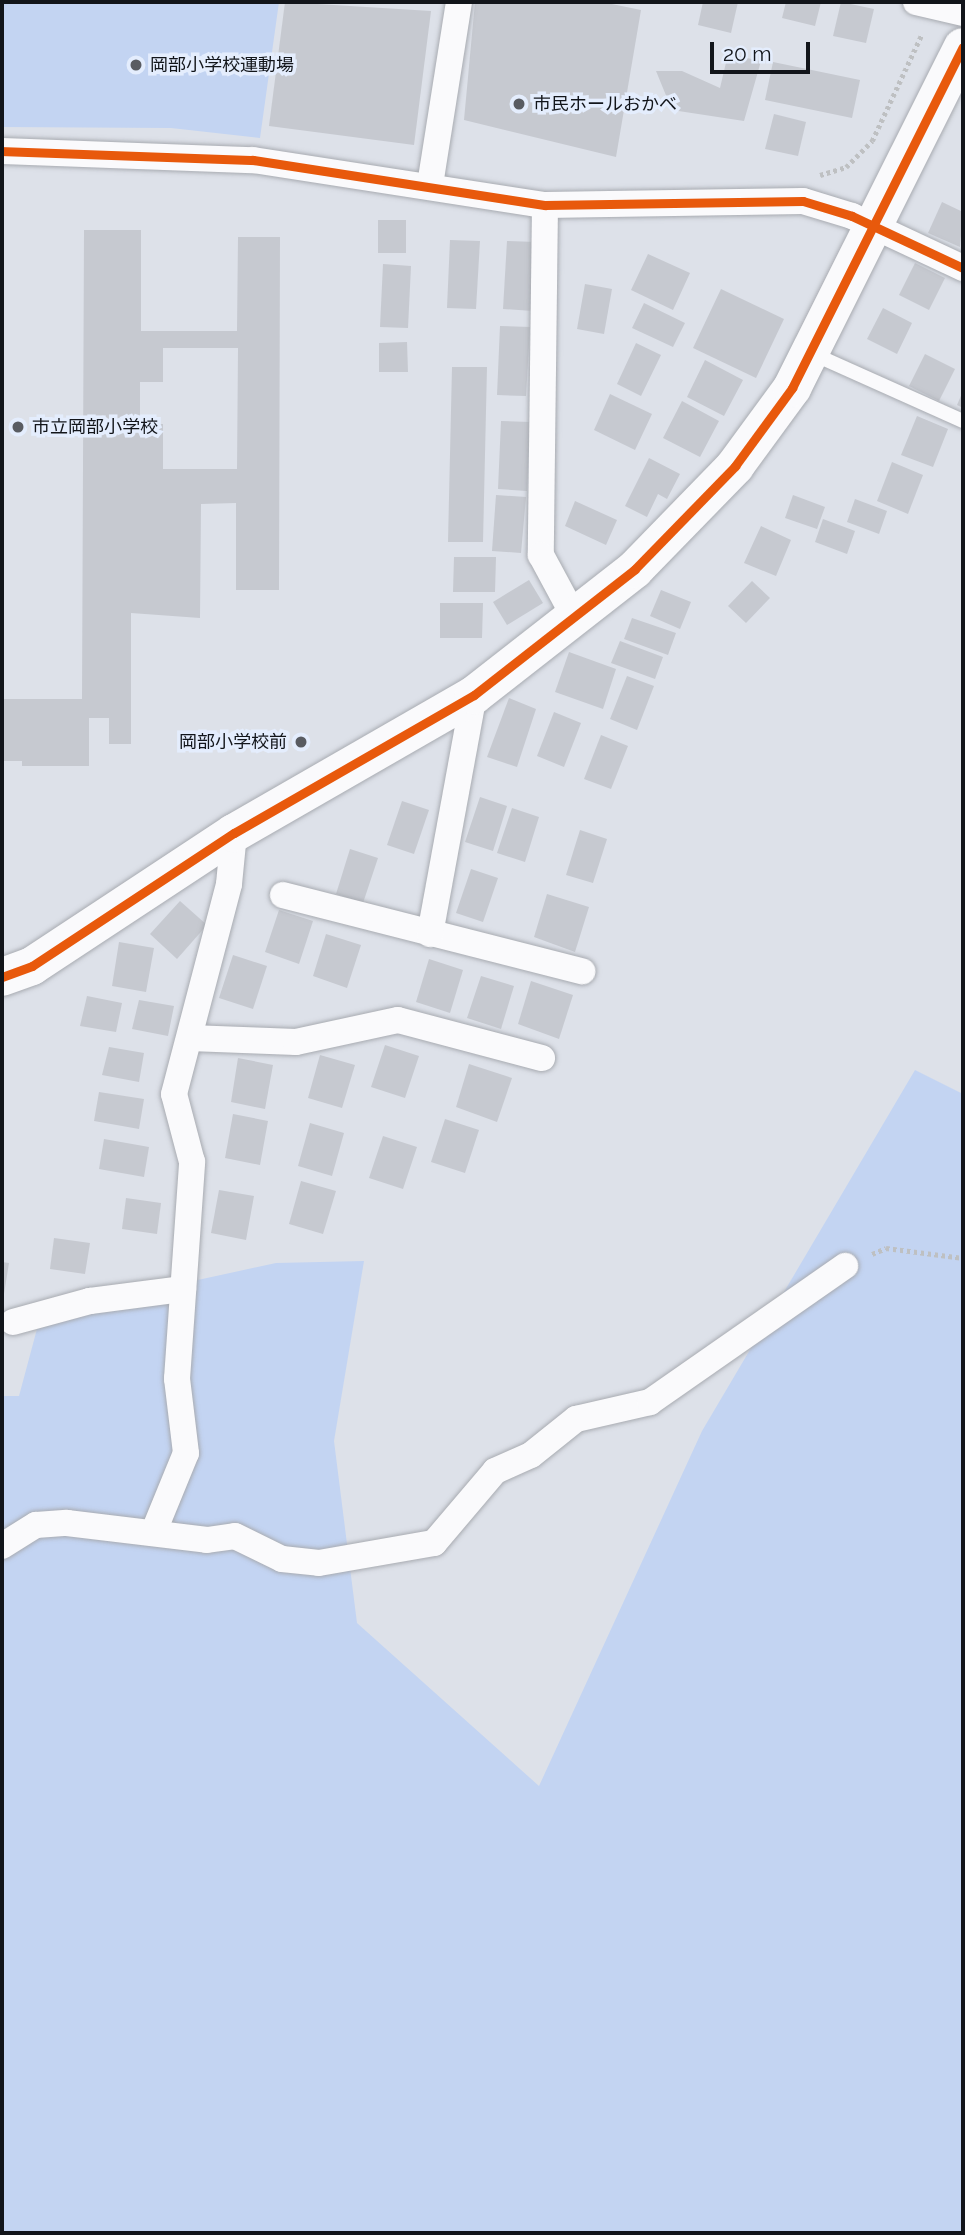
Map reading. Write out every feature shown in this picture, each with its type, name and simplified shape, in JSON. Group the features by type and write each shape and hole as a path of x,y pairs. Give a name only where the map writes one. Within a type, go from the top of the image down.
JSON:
{"street":[{"path":"430,185 459,2"},
{"path":"916,2 963,13"},
{"path":"2,977 75,940 234,833 474,695 576,620 735,466 792,388 807,352 963,47"},
{"path":"2,151 197,154 430,185 545,205 803,201 874,225 963,268"},
{"path":"545,205 541,555 576,620"},
{"path":"430,934 474,695"},
{"path":"153,1531 186,1453 177,1379 192,1162 174,1094 229,884 234,833"},
{"path":"283,895 582,971"},
{"path":"190,1038 296,1042 398,1020 542,1058"},
{"path":"2,1546 36,1525 153,1531 207,1540 235,1536 282,1559 319,1563 434,1543 495,1471 531,1455 576,1419 650,1402 845,1266"},
{"path":"13,1322 90,1301 183,1289"}],"lane":[{"path":"807,352 963,421"}],"path":[{"path":"812,177 846,167 872,141 922,34"},
{"path":"845,1266 886,1248 963,1258"}],"shaded area":[{"name":"岡部小学校運動場","path":"2,2 279,2 260,138 171,128 2,127"},
{"path":"915,1070 963,1094 963,2233 2,2233 2,1396 19,1396 41,1314 276,1263 364,1261 334,1441 357,1623 539,1786 702,1431"}],"building":[{"path":"285,2 431,11 414,145 269,126"},
{"path":"475,2 602,2 641,10 616,157 464,120"},
{"path":"703,2 738,2 731,33 698,25"},
{"path":"786,2 821,2 815,26 782,18"},
{"path":"841,2 874,9 866,43 833,36"},
{"path":"728,54 761,61 744,121 672,110 656,71 682,71 720,88"},
{"path":"773,62 860,80 852,118 765,100"},
{"path":"774,114 806,122 798,156 765,149"},
{"path":"942,202 963,212 960,247 928,233"},
{"path":"378,220 406,220 406,253 378,253"},
{"path":"84,230 141,230 141,331 237,331 238,237 280,237 279,590 236,590 236,503 201,504 200,618 131,613 131,744 109,744 109,718 89,718 89,766 22,766 22,761 2,761 2,699 82,699","holes":["163,348 238,348 237,469 163,469 163,424 140,424 140,382 163,382"]},
{"path":"450,240 480,241 476,309 447,308"},
{"path":"507,241 536,242 533,311 503,309"},
{"path":"648,254 690,273 673,310 631,290"},
{"path":"915,263 945,278 929,310 899,295"},
{"path":"383,264 411,266 408,328 380,327"},
{"path":"585,284 612,289 604,334 577,329"},
{"path":"721,289 784,319 756,378 693,348"},
{"path":"644,303 685,323 673,347 632,328"},
{"path":"883,308 912,323 897,354 867,339"},
{"path":"500,326 530,327 526,396 497,395"},
{"path":"407,342 408,372 379,372 379,343"},
{"path":"636,343 661,355 641,396 617,384"},
{"path":"925,354 955,369 939,401 909,386"},
{"path":"705,360 743,380 724,416 687,397"},
{"path":"452,367 487,367 483,542 448,542"},
{"path":"963,391 963,408 957,405"},
{"path":"610,394 652,414 635,450 594,430"},
{"path":"682,401 719,421 700,457 663,438"},
{"path":"917,416 948,429 933,467 901,455"},
{"path":"501,421 530,422 527,491 498,489"},
{"path":"649,458 680,474 667,499 658,494 647,517 625,506"},
{"path":"892,462 923,475 908,514 877,501"},
{"path":"496,495 526,497 521,553 492,551"},
{"path":"793,495 825,507 817,529 785,518"},
{"path":"855,499 887,511 879,534 847,522"},
{"path":"575,501 617,520 606,545 565,526"},
{"path":"823,519 855,531 847,554 815,542"},
{"path":"761,526 791,540 776,576 744,563"},
{"path":"454,557 496,557 495,592 453,592"},
{"path":"529,580 543,603 507,625 493,602"},
{"path":"752,581 770,598 746,623 728,606"},
{"path":"661,590 691,602 680,629 650,616"},
{"path":"440,603 483,603 482,638 440,638"},
{"path":"632,618 676,633 668,655 624,639"},
{"path":"620,641 663,657 655,679 611,663"},
{"path":"569,652 616,669 603,709 555,692"},
{"path":"627,676 654,686 637,730 610,719"},
{"path":"509,698 536,709 517,767 487,757"},
{"path":"554,712 581,723 564,767 537,756"},
{"path":"601,735 628,746 611,789 584,779"},
{"path":"480,797 507,806 493,851 465,842"},
{"path":"402,801 429,810 414,854 387,845"},
{"path":"512,808 539,817 525,862 497,853"},
{"path":"580,830 607,839 593,883 566,875"},
{"path":"350,849 378,858 363,903 336,894"},
{"path":"471,869 498,878 483,922 456,913"},
{"path":"547,894 589,907 575,952 534,937"},
{"path":"180,901 207,925 177,959 150,934"},
{"path":"279,910 313,921 299,964 265,952"},
{"path":"326,934 361,945 347,988 313,976"},
{"path":"119,942 154,948 146,992 112,986"},
{"path":"233,955 267,966 253,1009 219,998"},
{"path":"429,959 463,970 450,1013 416,1002"},
{"path":"481,976 514,986 501,1029 467,1018"},
{"path":"531,981 573,995 559,1039 518,1024"},
{"path":"87,996 122,1003 116,1032 80,1026"},
{"path":"139,1000 174,1006 168,1036 132,1029"},
{"path":"385,1045 419,1056 405,1098 371,1087"},
{"path":"109,1047 144,1053 139,1082 102,1075"},
{"path":"320,1055 355,1065 342,1108 308,1098"},
{"path":"238,1058 273,1065 265,1109 231,1102"},
{"path":"469,1064 512,1078 497,1122 456,1107"},
{"path":"99,1092 144,1099 139,1129 94,1121"},
{"path":"233,1114 268,1121 260,1165 225,1158"},
{"path":"445,1119 479,1130 465,1173 431,1162"},
{"path":"310,1123 344,1133 332,1176 298,1166"},
{"path":"383,1136 417,1147 403,1189 369,1178"},
{"path":"104,1139 149,1147 144,1177 99,1169"},
{"path":"301,1181 336,1191 323,1234 289,1224"},
{"path":"219,1190 254,1196 246,1240 211,1233"},
{"path":"126,1198 161,1203 157,1234 122,1229"},
{"path":"54,1238 90,1243 85,1274 50,1269"},
{"path":"2,1262 9,1263 4,1294 2,1294"}],"cycle path":[{"path":"2,977 32,966 234,833 474,695 635,569 735,466 792,388 963,47"},
{"path":"2,151 253,160 545,205 803,201 852,216 963,268"}],"place":[{"name":"岡部小学校運動場","path":"136,65"},
{"name":"市民ホールおかべ","path":"519,104"},
{"name":"市立岡部小学校","path":"18,427"},
{"name":"岡部小学校前","path":"301,742"}]}
